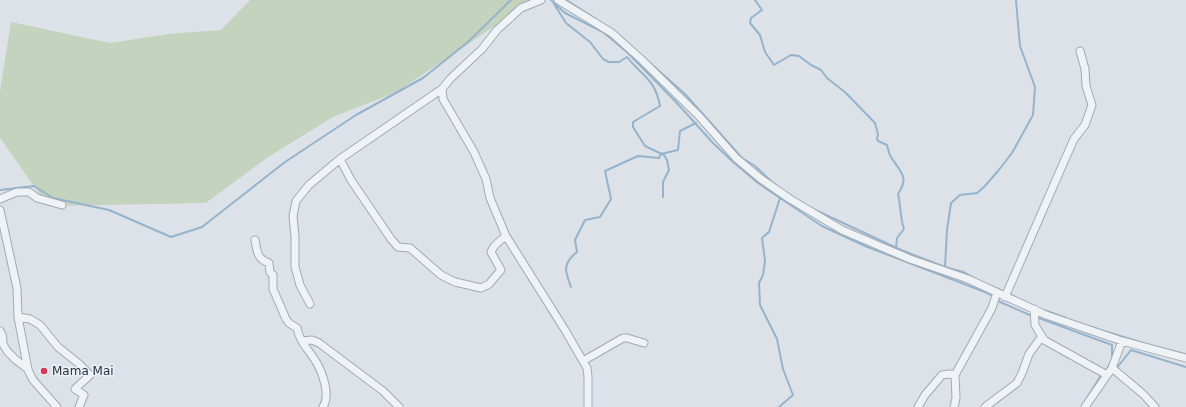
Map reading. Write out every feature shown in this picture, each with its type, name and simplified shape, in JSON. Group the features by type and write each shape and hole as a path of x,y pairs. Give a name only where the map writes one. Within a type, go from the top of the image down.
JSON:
{"street":[{"path":"310,304 300,285 295,267 293,216 296,201 309,185 340,159 442,89 450,79 482,49 502,26 521,8 541,0"},
{"path":"558,0 612,33 699,116 736,158 761,179 790,200 842,230 910,259 968,279 1046,315 1122,342 1186,358"},
{"path":"1005,297 1074,139 1085,125 1090,115 1092,105 1086,86 1085,69 1080,50"},
{"path":"442,89 443,99 474,152 486,179 490,198 506,236 566,330 587,368 588,407"},
{"path":"340,159 351,180 398,247 410,248 433,269 448,279 481,288 489,284 501,270 491,252 494,245 506,236"},
{"path":"0,199 17,192 29,192 37,198 62,205"},
{"path":"0,212 17,288 18,317 28,370 33,380 57,407"},
{"path":"255,240 259,256 263,261 268,263 270,272 273,275 273,289 281,310 287,321 297,328 302,341 316,361 326,392 325,404 323,407"},
{"path":"954,407 956,398 956,375 992,308 997,292"},
{"path":"1034,309 1035,325 1042,336 1049,342 1107,375"},
{"path":"18,317 30,319 40,325 58,347 90,375 75,389 84,395 79,407"},
{"path":"0,331 3,336 5,348 28,370"},
{"path":"985,407 1017,383 1029,354 1042,336"},
{"path":"583,361 623,338 644,343"},
{"path":"302,341 316,340 382,391 399,407"},
{"path":"1085,407 1112,368 1122,342"},
{"path":"1112,368 1143,394 1155,407"},
{"path":"918,407 942,375 956,375"}],"green space":[{"path":"250,0 528,0 530,2 397,92 335,116 268,157 206,203 48,206 0,138 0,91 11,22 110,43 168,34 221,30"}],"waterway":[{"path":"0,190 34,186 53,198 109,210 171,237 202,227 285,162 356,115 423,78 468,42 511,0"},
{"path":"551,0 565,13 603,32 627,52 732,161 758,183 801,212 822,226 865,246 993,296"},
{"path":"566,0 596,19"},
{"path":"755,0 762,10 751,18 750,23 760,35 765,52 774,65 791,55 799,56 821,70 827,78 846,93 875,123 878,141 887,145 890,156 903,178 902,188 898,194 904,229 897,238 896,248"},
{"path":"945,267 947,230 951,203 960,195 977,193 984,187 1012,153 1033,115 1035,87 1020,46 1016,0"},
{"path":"554,4 566,23 590,42 603,59 609,62 619,62 627,57 652,84 660,106 633,122 633,127 645,146 664,155 667,160 669,170 663,182 663,197"},
{"path":"650,63 685,94 742,158 755,166 782,190"},
{"path":"571,287 566,268 569,260 577,252 575,240 585,220 600,217 611,199 605,171 638,156 659,158 661,154 678,150 680,131 696,123"},
{"path":"779,407 793,395 783,369 777,339 760,305 759,283 763,275 765,261 762,238 769,232 780,198"},
{"path":"811,208 901,250 945,267 963,272 974,278"},
{"path":"997,299 1000,302 1032,316"},
{"path":"1044,310 1066,318"},
{"path":"1036,317 1112,345 1112,359"},
{"path":"1091,327 1153,346"},
{"path":"1116,369 1131,350 1186,367"},
{"path":"1105,371 1111,363"},
{"path":"1085,401 1102,374"},
{"path":"1099,393 1106,382"}],"place":[{"name":"Mama Mai","path":"44,371"}]}
